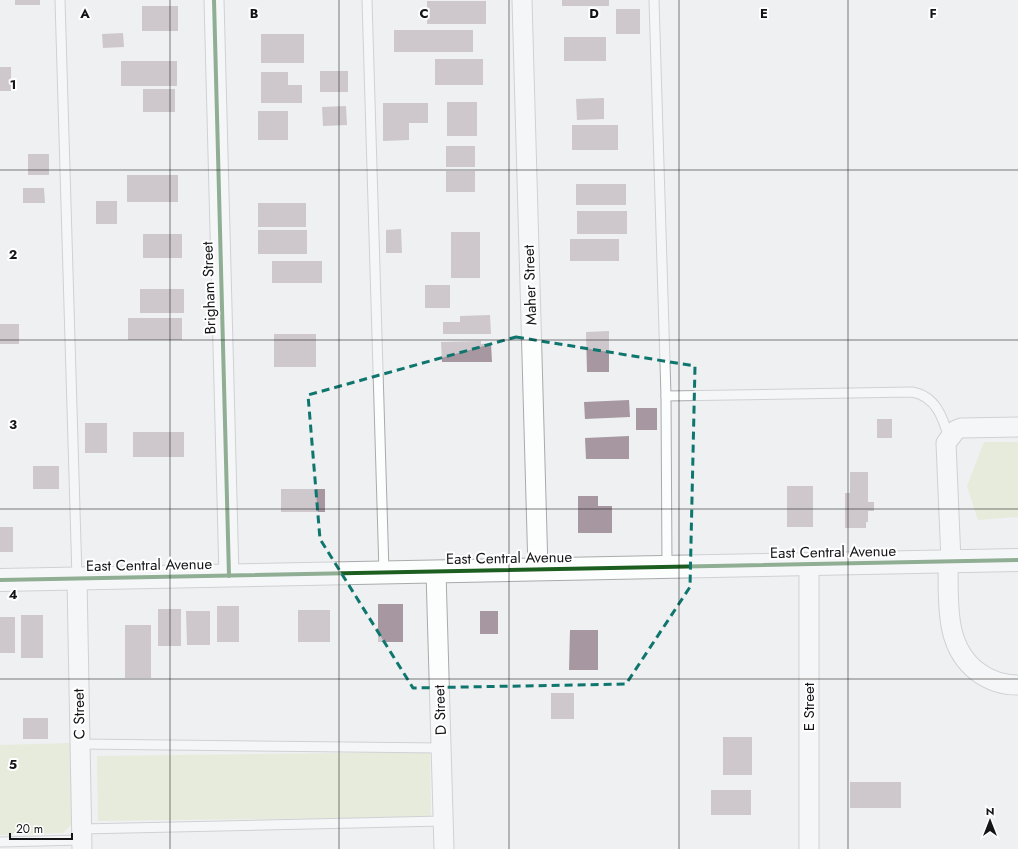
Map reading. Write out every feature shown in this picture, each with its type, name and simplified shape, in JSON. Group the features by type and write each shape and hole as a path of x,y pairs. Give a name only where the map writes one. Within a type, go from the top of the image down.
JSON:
{"street":[{"name":"Brigham Street","path":"214,0 229,576"},
{"name":"Maher Street","path":"522,0 538,570"},
{"path":"1018,427 961,428 956,430 949,438 946,450 951,628 960,651 968,663 985,677 1005,685 1018,686"},
{"name":"East Central Avenue","path":"0,580 1018,560"},
{"name":"E Street","path":"809,564 809,849"},
{"name":"D Street","path":"436,572 444,849"},
{"name":"C Street","path":"77,579 82,839"}],"lane":[{"path":"60,0 77,579"},
{"path":"367,0 384,573"},
{"path":"654,0 666,396 667,567"},
{"path":"666,396 912,392 921,394 937,408 942,417 949,438"},
{"path":"80,744 441,748"},
{"path":"0,842 443,822"}],"highlighted area":[{"path":"516,337 695,366 690,587 626,684 413,688 320,539 308,395"}],"green space":[{"path":"984,442 1018,442 1018,517 978,520 967,486"},
{"path":"70,743 73,823 63,833 0,835 0,745"},
{"path":"430,752 431,817 98,821 97,756"}],"building":[{"path":"15,0 40,0 40,5 15,5"},
{"path":"562,0 609,0 609,6 562,6"},
{"path":"427,1 486,1 486,24 427,24"},
{"path":"142,6 178,6 178,31 142,31"},
{"path":"616,9 640,9 640,34 616,34"},
{"path":"394,30 473,30 473,52 394,52"},
{"path":"123,33 124,47 103,48 102,34"},
{"path":"261,34 304,34 304,63 261,63"},
{"path":"564,37 606,37 606,61 564,61"},
{"path":"435,59 483,59 483,85 435,85"},
{"path":"121,61 177,61 177,86 121,86"},
{"path":"0,67 11,67 11,91 0,91"},
{"path":"320,71 348,71 348,92 320,92"},
{"path":"261,72 288,72 288,85 302,85 302,103 261,103"},
{"path":"143,89 175,89 175,112 143,112"},
{"path":"604,98 604,119 577,120 576,99"},
{"path":"447,102 477,102 477,136 447,136"},
{"path":"383,103 428,103 428,123 409,123 409,140 383,141"},
{"path":"346,106 347,125 323,126 322,107"},
{"path":"258,111 288,111 288,140 258,140"},
{"path":"572,125 618,125 618,150 572,150"},
{"path":"446,146 475,146 475,167 446,167"},
{"path":"28,154 49,154 49,175 28,175"},
{"path":"446,171 475,171 475,192 446,192"},
{"path":"127,175 178,175 178,202 127,202"},
{"path":"576,184 626,184 626,205 576,205"},
{"path":"23,188 44,188 45,203 23,203"},
{"path":"96,201 117,201 117,224 96,224"},
{"path":"258,203 306,203 306,227 258,227"},
{"path":"577,211 627,211 627,234 577,234"},
{"path":"401,229 402,253 386,253 386,230"},
{"path":"258,230 307,230 307,254 258,254"},
{"path":"451,232 480,232 480,278 451,278"},
{"path":"143,234 182,234 182,258 143,258"},
{"path":"570,239 619,239 619,261 570,261"},
{"path":"272,261 322,261 322,283 272,283"},
{"path":"425,285 450,285 450,308 425,308"},
{"path":"140,289 184,289 184,313 140,313"},
{"path":"490,315 491,334 443,334 443,322 460,322 460,316"},
{"path":"128,318 182,318 182,340 128,340"},
{"path":"0,324 19,324 19,344 0,344"},
{"path":"609,331 609,372 587,372 586,332"},
{"path":"274,334 316,334 316,367 274,367"},
{"path":"481,341 481,344 491,343 492,362 442,362 441,342"},
{"path":"629,400 630,417 585,419 584,402"},
{"path":"636,408 657,408 657,430 636,430"},
{"path":"877,419 892,419 892,438 877,438"},
{"path":"85,423 107,423 107,453 85,453"},
{"path":"133,432 184,432 184,457 133,457"},
{"path":"629,436 629,459 586,459 585,438"},
{"path":"33,466 59,466 59,489 33,489"},
{"path":"850,472 868,472 868,502 874,502 874,511 868,511 868,522 866,522 866,528 845,528 845,493 850,493"},
{"path":"787,486 813,486 813,527 787,527"},
{"path":"281,489 325,489 325,512 281,512"},
{"path":"578,496 598,496 598,506 612,506 612,533 578,533"},
{"path":"0,527 13,527 13,552 0,552"},
{"path":"378,604 403,604 403,642 378,642"},
{"path":"217,606 239,606 239,642 217,642"},
{"path":"158,609 181,609 181,646 158,646"},
{"path":"298,610 330,610 330,642 298,642"},
{"path":"186,611 210,611 210,645 187,645"},
{"path":"480,611 498,611 498,634 480,634"},
{"path":"21,615 43,615 43,658 21,658"},
{"path":"0,617 15,617 15,653 0,653"},
{"path":"125,625 151,625 151,678 125,678"},
{"path":"570,630 598,630 598,670 569,670"},
{"path":"551,693 574,693 574,719 551,719"},
{"path":"23,718 48,718 48,739 23,739"},
{"path":"723,737 752,737 752,775 723,775"},
{"path":"850,782 901,782 901,808 850,808"},
{"path":"711,790 751,790 751,815 711,815"}],"cycle path":[{"path":"214,0 229,576"},
{"path":"0,580 1018,560"}]}
